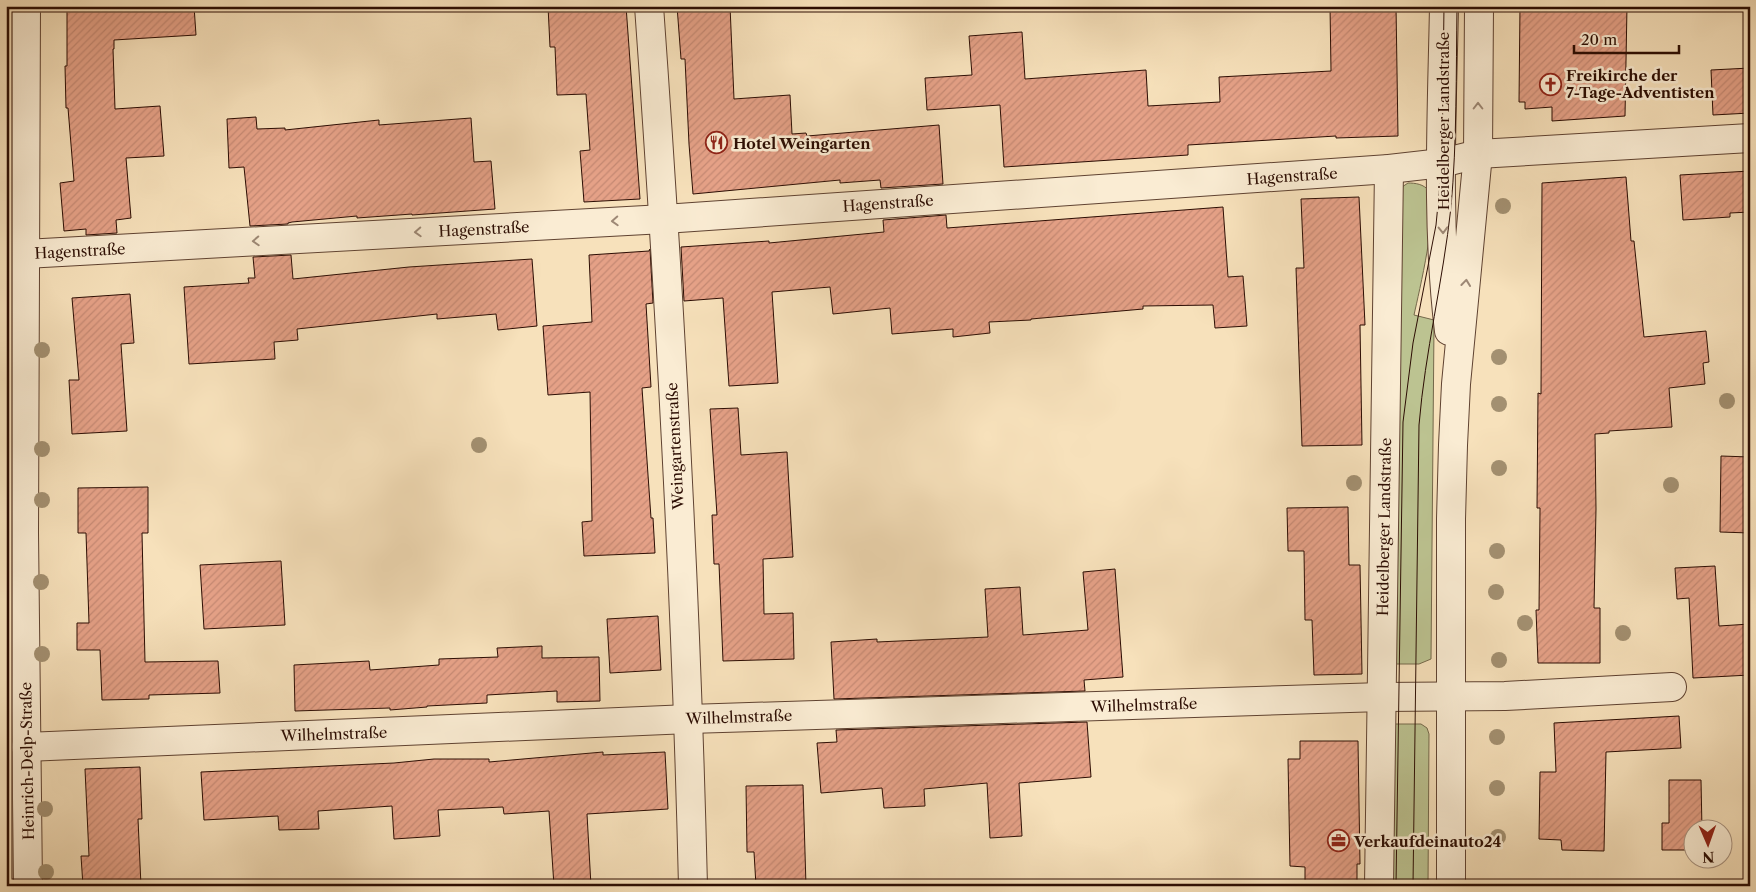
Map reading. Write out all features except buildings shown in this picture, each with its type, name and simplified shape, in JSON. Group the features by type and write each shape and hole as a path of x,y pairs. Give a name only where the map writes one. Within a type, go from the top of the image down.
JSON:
{"street":[{"name":"Heinrich-Delp-Straße","path":"26,6 16,253 24,533 28,886"},
{"name":"Weingartenstraße","path":"649,6 664,219 689,719 693,886"},
{"name":"Heidelberger Landstraße","path":"1444,6 1443,264 1456,384"},
{"name":"Heidelberger Landstraße","path":"1451,886 1451,519 1456,384 1478,154 1479,6"},
{"name":"Hagenstraße","path":"16,253 664,219 1389,169 1442,163 1478,154 1750,138"},
{"name":"Heidelberger Landstraße","path":"1379,886 1389,169"},
{"name":"Wilhelmstraße","path":"26,747 689,719 1451,697 1672,687"}],"green space":[{"path":"1408,183 1422,185 1429,191 1432,215 1424,270 1414,315 1434,320 1431,659 1419,664 1394,664 1402,187"},
{"path":"1394,724 1421,724 1427,728 1429,734 1428,886 1387,886"}],"tram line":[{"path":"1396,886 1403,422 1413,343 1436,225 1442,163 1444,6"},
{"path":"1413,886 1419,425 1425,371 1451,207 1455,132 1457,6"}],"place":[{"name":"Freikirche der 7-Tage-Adventisten","path":"1550,84"},
{"name":"Hotel Weingarten","path":"717,143"},
{"name":"Verkaufdeinauto24","path":"1338,841"}]}
